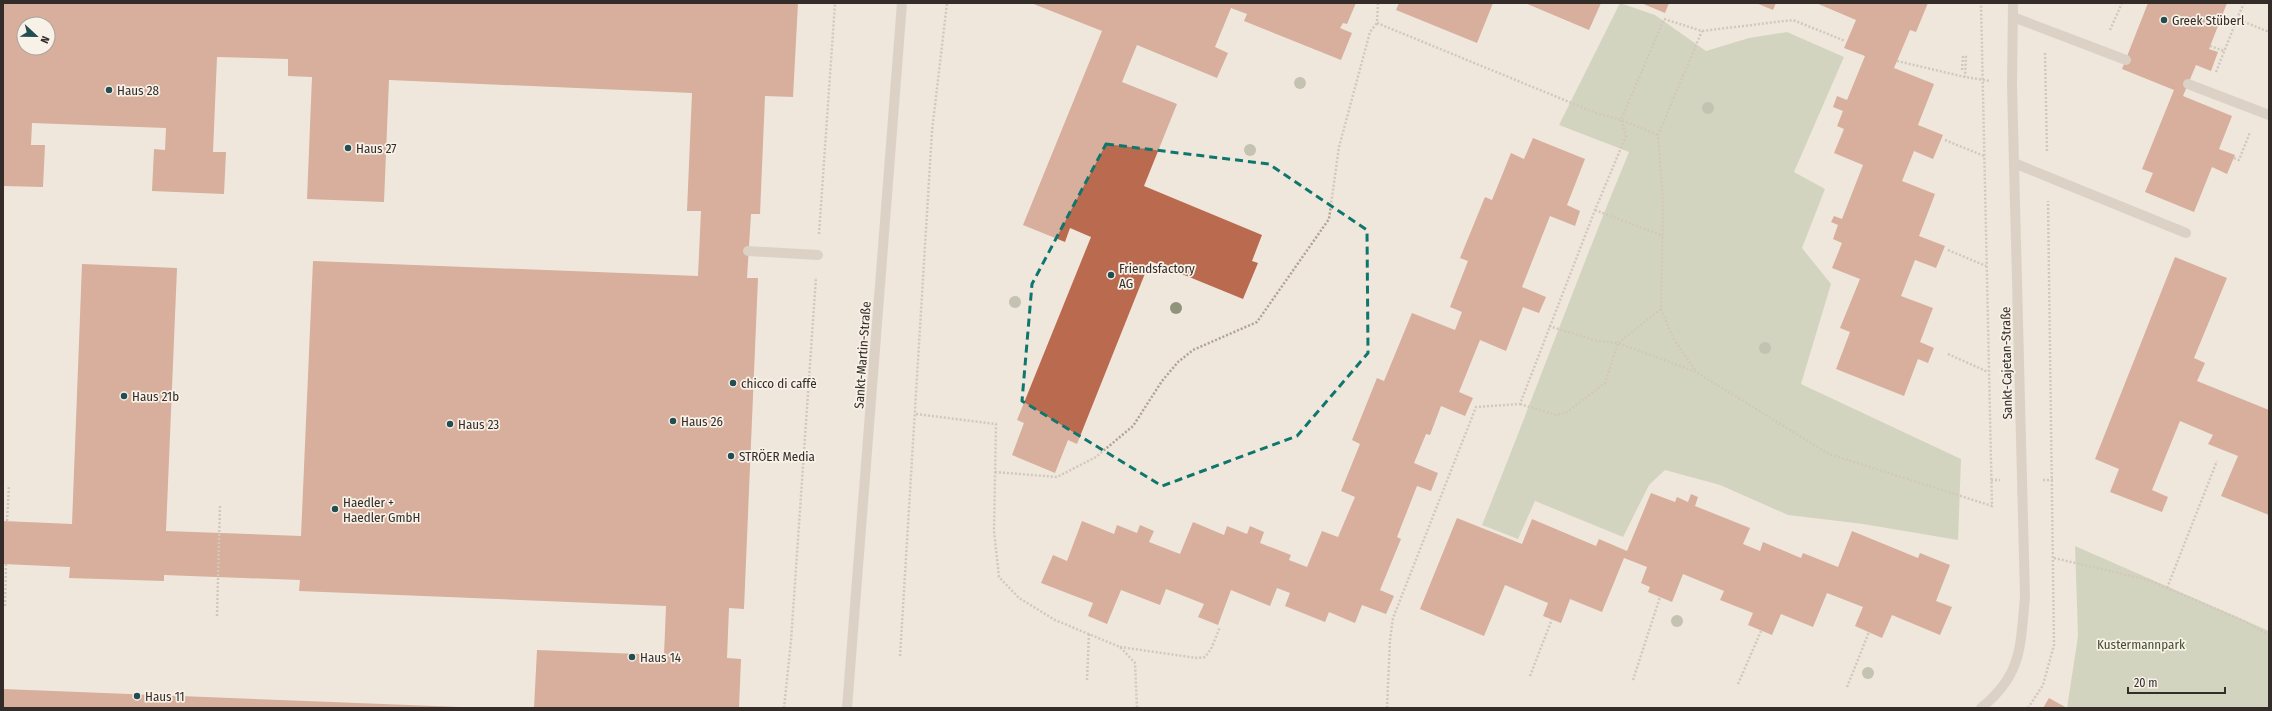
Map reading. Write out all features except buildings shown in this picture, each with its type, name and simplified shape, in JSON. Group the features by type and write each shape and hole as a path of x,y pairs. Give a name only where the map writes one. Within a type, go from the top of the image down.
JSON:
{"street":[{"name":"Sankt-Martin-Straße","path":"847,708 902,3"},
{"name":"Sankt-Cajetan-Straße","path":"1981,708 2009,679 2018,655 2024,597 2012,84 2013,3"},
{"path":"2013,16 2126,60"},
{"path":"2188,84 2269,115"},
{"path":"2014,163 2186,233"},
{"path":"748,251 818,255"}],"path":[{"path":"784,708 791,641 835,3"},
{"path":"900,656 916,414 932,131 947,3"},
{"path":"995,472 1057,477 1096,457 1133,426 1162,381 1178,362 1193,350 1257,322 1329,219 1339,147 1370,32 1377,24 1378,3"},
{"path":"1549,326 1597,342 1618,343 1696,372 1829,454 1992,506 1981,3"},
{"path":"2107,37 2122,3"},
{"path":"2214,78 2244,3"},
{"path":"1520,404 1549,326 1626,136 1621,120 1664,19 1702,31 1793,20 1845,40"},
{"path":"2237,19 2269,32"},
{"path":"1377,24 1596,113 1621,120 1658,135"},
{"path":"2028,708 2043,684 2054,645 2054,558 2045,29"},
{"path":"1696,372 1674,338 1661,309 1663,201 1658,135 1702,31"},
{"path":"2210,46 2224,51"},
{"path":"1962,70 1963,56 1966,57 1965,77"},
{"path":"1897,61 1965,77 2012,84"},
{"path":"1945,140 1984,156"},
{"path":"2234,158 2239,160"},
{"path":"1595,210 1663,236"},
{"path":"1948,250 1986,266"},
{"path":"1387,708 1390,640 1394,618 1476,407 1520,404 1556,415 1566,413 1605,383 1618,343 1661,309"},
{"path":"1948,354 1988,372"},
{"path":"916,414 996,424 994,531 999,577 1019,598 1055,620 1120,647 1197,658 1205,657 1211,649 1220,627"},
{"path":"2167,588 2217,461"},
{"path":"8,521 9,486"},
{"path":"217,616 220,505"},
{"path":"2054,558 2148,580 2244,621 2269,635"},
{"path":"5,606 6,564"},
{"path":"1633,680 1660,597"},
{"path":"1530,676 1552,619"},
{"path":"1738,684 1761,630"},
{"path":"1847,687 1869,632"},
{"path":"1087,680 1089,634"},
{"path":"1120,647 1135,663 1137,708"}],"highlighted area":[{"path":"1106,144 1269,164 1367,230 1368,353 1297,436 1162,486 1022,401 1032,284"}],"green space":[{"path":"1620,3 1655,15 1706,51 1749,38 1787,32 1844,57 1794,172 1825,189 1802,248 1831,284 1801,384 1961,459 1958,540 1863,524 1788,515 1720,485 1665,470 1649,485 1623,537 1535,501 1518,539 1482,525 1629,152 1559,125"},
{"name":"Kustermannpark","path":"2075,546 2269,631 2269,708 2067,708 2078,636"}],"place":[{"name":"Greek Stüberl","path":"2164,20"},
{"name":"Haus 28","path":"109,90"},
{"name":"Haus 27","path":"348,148"},
{"name":"Friendsfactory AG","path":"1111,275"},
{"name":"chicco di caffè","path":"733,383"},
{"name":"Haus 21b","path":"124,396"},
{"name":"Haus 26","path":"673,421"},
{"name":"Haus 23","path":"450,424"},
{"name":"STRÖER Media","path":"731,456"},
{"name":"Haedler + Haedler GmbH","path":"335,509"},
{"name":"Haus 14","path":"632,657"},
{"name":"Haus 11","path":"137,696"}]}
